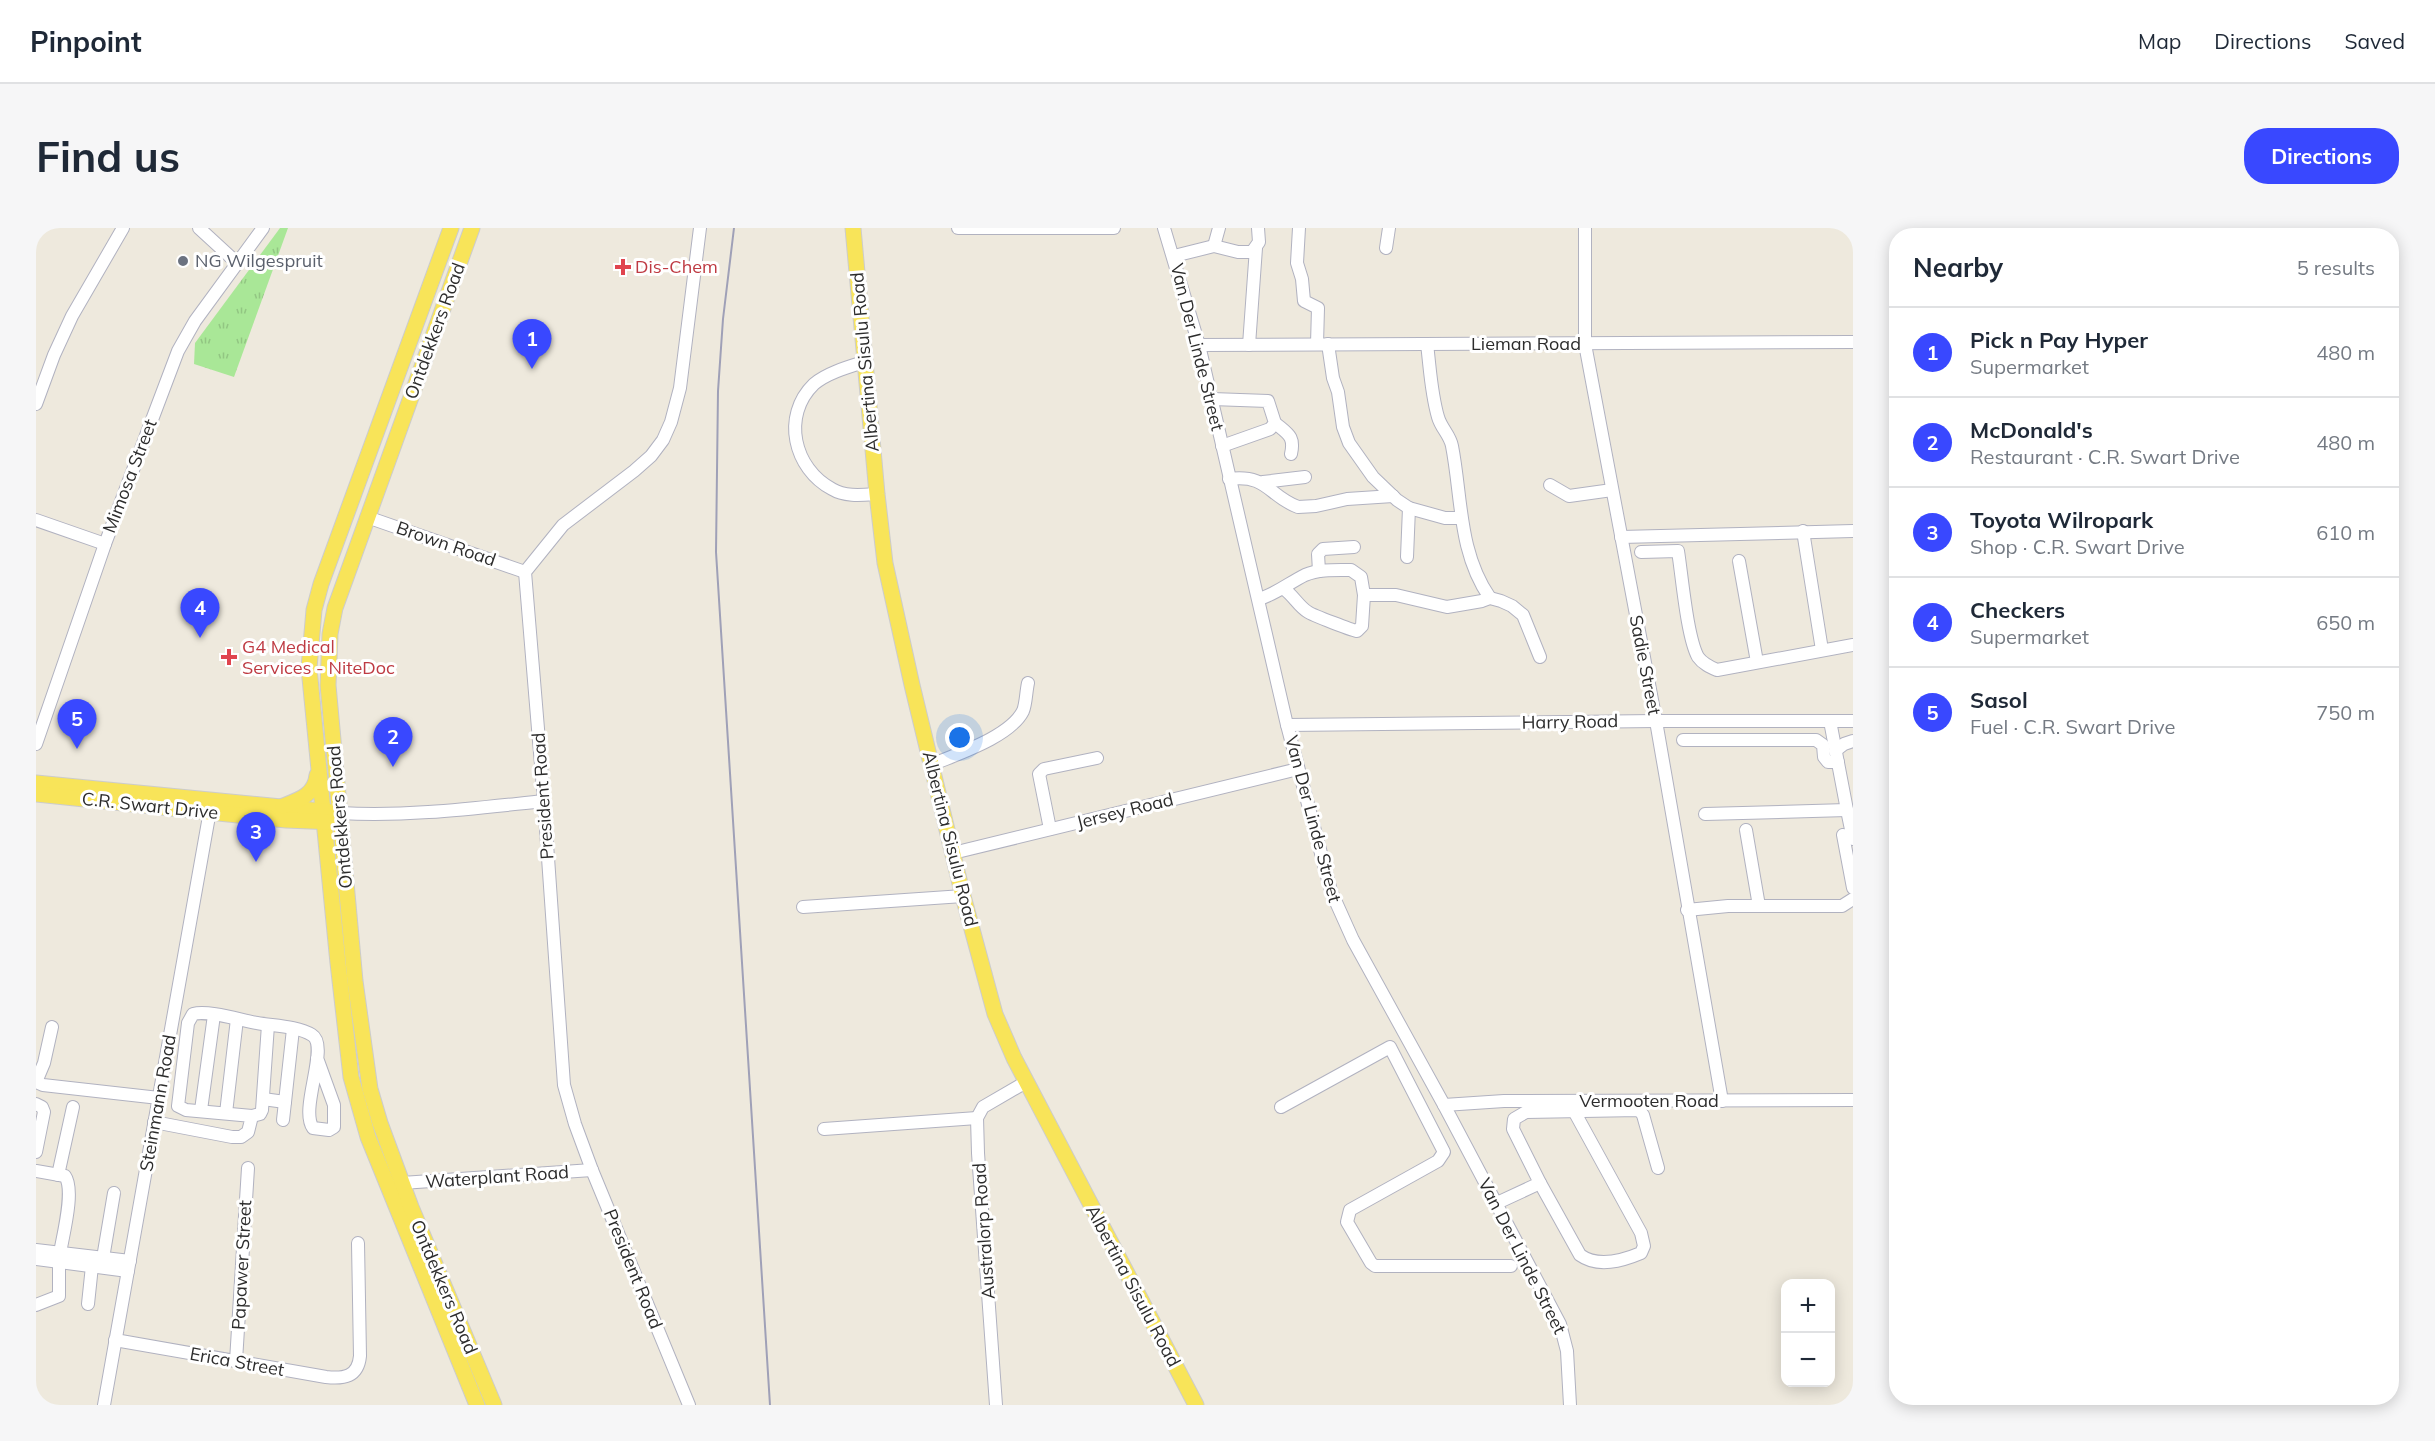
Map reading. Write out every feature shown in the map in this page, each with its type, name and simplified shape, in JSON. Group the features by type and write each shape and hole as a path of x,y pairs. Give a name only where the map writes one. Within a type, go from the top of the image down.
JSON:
{"main road":[{"name":"Ontdekkers Road","path":"452,228 330,559 314,610 309,668 318,759 332,817 365,1061 376,1110 402,1183 494,1405"},
{"name":"Ontdekkers Road","path":"472,228 335,608 330,634 328,685 332,817 328,857 349,1062 356,1098 398,1213 477,1405"},
{"name":"Albertina Sisulu Road","path":"853,228 885,563 931,765 995,1014 1026,1082 1196,1405"},
{"path":"318,759 317,780 310,793 283,814 313,833 328,857"},
{"name":"C.R. Swart Drive","path":"36,783 210,806 332,817"},
{"name":"C.R. Swart Drive","path":"36,794 210,806"}],"street":[{"path":"36,404 54,354 72,316 123,228"},
{"path":"199,228 237,263"},
{"name":"Mimosa Street","path":"36,744 40,718 178,351 195,321 262,228"},
{"path":"525,572 563,525 634,471 651,456 663,440 671,422 680,388 700,228"},
{"path":"958,228 1114,228"},
{"name":"Van Der Linde Street","path":"1164,228 1199,345 1287,725 1325,875 1338,910 1444,1103 1560,1323 1567,1351 1570,1405"},
{"path":"1214,246 1219,228"},
{"path":"1249,345 1256,248 1259,242 1258,228"},
{"path":"1299,228 1298,268 1302,279 1304,301 1318,308 1322,344 1338,392 1342,427 1349,443 1373,477 1409,508 1444,518 1461,518"},
{"path":"1386,248 1389,228"},
{"name":"Sadie Street","path":"1585,228 1586,344 1656,721 1722,1101"},
{"path":"1174,256 1214,246 1245,253 1256,248"},
{"name":"Lieman Road","path":"1199,345 1853,342"},
{"path":"1426,344 1436,410 1452,444 1461,518 1477,574 1490,598"},
{"path":"864,362 835,372 815,383 805,396 794,430 797,449 803,463 814,477 833,490 853,495 877,494"},
{"path":"1212,399 1268,401 1275,423 1291,438 1293,444 1291,454"},
{"path":"1222,446 1270,429 1275,423"},
{"path":"1230,479 1242,477 1263,482 1305,477"},
{"path":"1263,482 1298,507 1316,506 1347,499 1393,496"},
{"path":"1550,485 1569,496 1612,490"},
{"path":"1407,557 1409,508"},
{"name":"Brown Road","path":"367,517 525,572"},
{"path":"36,520 105,544"},
{"path":"1803,531 1822,650"},
{"path":"1621,537 1853,531"},
{"path":"1319,571 1318,554 1323,549 1354,547"},
{"path":"1641,552 1678,551 1692,637 1698,657 1706,665 1717,669 1853,645"},
{"path":"1739,561 1757,663"},
{"path":"1259,599 1284,589 1306,574 1319,571 1354,570 1361,577 1364,595 1364,623 1360,630 1353,631 1336,622 1310,614 1284,589"},
{"name":"President Road","path":"525,572 564,1085 592,1170 689,1405"},
{"path":"1364,595 1396,595 1447,607 1490,598 1512,606 1523,615 1540,657"},
{"path":"931,765 990,740 1007,729 1023,711 1028,684"},
{"path":"1830,721 1833,751 1848,810 1853,888"},
{"name":"Harry Road","path":"1287,725 1853,721"},
{"path":"1683,740 1816,740 1833,751"},
{"path":"1833,751 1853,741"},
{"path":"1050,829 1039,774 1044,768 1097,758"},
{"name":"Jersey Road","path":"953,853 1298,769"},
{"name":"C.R. Swart Drive","path":"332,817 450,811 544,801"},
{"name":"Steinmann Road","path":"104,1405 210,806"},
{"path":"1705,813 1848,810"},
{"path":"1746,830 1759,906"},
{"path":"802,907 963,896"},
{"path":"1687,910 1759,906 1842,906 1853,899"},
{"path":"268,1025 260,1114 252,1116 186,1110 178,1106 189,1019 193,1014 214,1015 293,1029 309,1033 315,1038 317,1058 308,1118 313,1128 329,1130 334,1127 334,1105 317,1058"},
{"path":"201,1110 214,1015"},
{"path":"226,1113 237,1019"},
{"path":"52,1027 44,1063 36,1082 42,1085 159,1098"},
{"path":"282,1120 293,1029"},
{"path":"1281,1107 1390,1047 1443,1147 1442,1157 1350,1210 1347,1222 1371,1263 1376,1266 1511,1266"},
{"path":"824,1129 977,1118 988,1102 1026,1082"},
{"path":"1418,1099 1436,1089"},
{"path":"263,1099 285,1102"},
{"name":"Vermooten Road","path":"1444,1103 1853,1100"},
{"path":"1425,1112 1444,1103"},
{"path":"36,1104 42,1107 44,1112 36,1152"},
{"path":"58,1174 73,1107"},
{"path":"1574,1111 1644,1241 1641,1253 1626,1259 1606,1262 1586,1259 1580,1255 1539,1183 1513,1129 1514,1119 1526,1112 1574,1111 1639,1110 1642,1112 1658,1168"},
{"path":"154,1122 241,1137 248,1132 252,1116"},
{"name":"Australorp Road","path":"977,1118 996,1405"},
{"name":"Papawer Street","path":"236,1361 248,1168"},
{"name":"Waterplant Road","path":"402,1183 592,1170"},
{"path":"36,1171 64,1176 69,1185 60,1257 59,1296 36,1305"},
{"path":"1497,1203 1539,1183"},
{"path":"103,1258 114,1193"},
{"name":"Erica Street","path":"116,1340 340,1379 347,1377 356,1370 360,1356 358,1243"},
{"path":"36,1250 92,1266 129,1266"},
{"path":"36,1259 103,1258 129,1266"},
{"path":"88,1304 92,1266"}],"green space":[{"path":"280,228 288,228 234,377 194,364 195,343"}],"railway":[{"path":"734,228 723,319 718,391 716,552 770,1405"}],"place":[{"name":"NG Wilgespruit","path":"183,261"},
{"name":"Dis-Chem","path":"623,267"},
{"name":"Pick n Pay Hyper","path":"532,369"},
{"name":"Checkers","path":"200,638"},
{"name":"G4 Medical Services - NiteDoc","path":"229,657"},
{"name":"Sasol","path":"77,749"},
{"name":"McDonald's","path":"393,767"},
{"name":"Toyota Wilropark","path":"256,862"}]}
